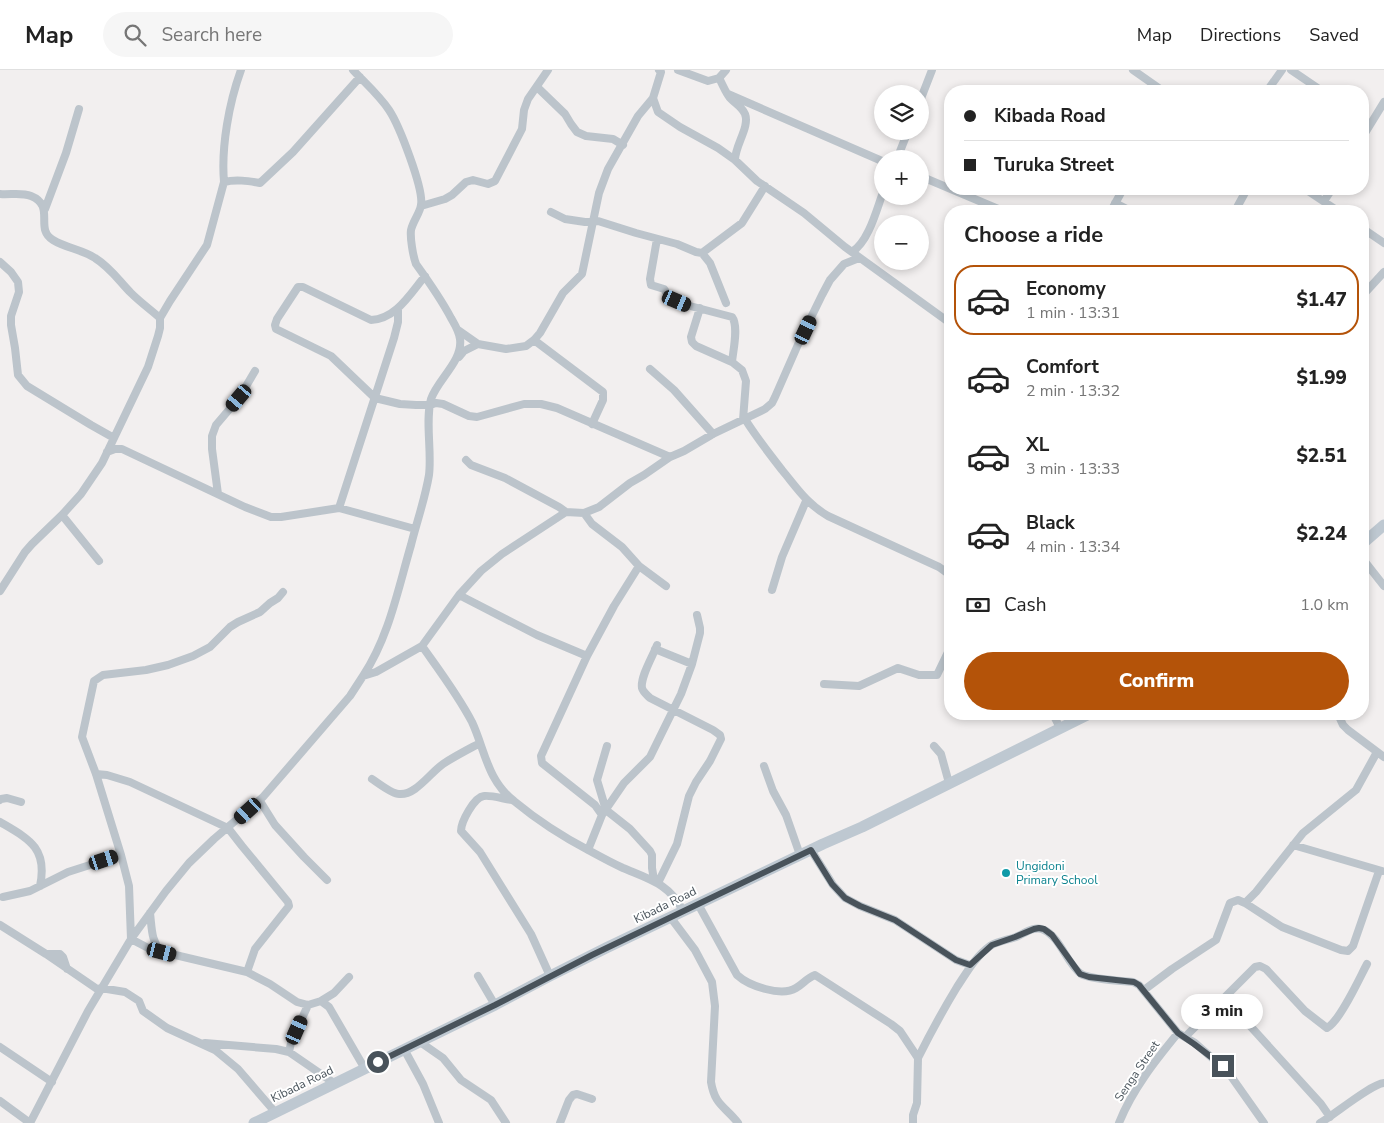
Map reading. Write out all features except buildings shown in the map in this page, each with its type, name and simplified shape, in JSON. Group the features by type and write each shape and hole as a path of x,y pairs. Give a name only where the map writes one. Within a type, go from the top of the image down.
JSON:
{"main road":[{"path":"1369,538 1384,525"},
{"name":"Kibada Road","path":"254,1123 683,911 870,823 1066,722"}],"street":[{"path":"0,591 32,544 81,494 92,479 115,437 148,367 158,336 160,318 207,245 224,182 222,167 228,115 241,70"},
{"path":"353,70 389,110 406,145 421,193 421,206 411,231 414,259 458,330 460,340 457,359"},
{"path":"421,206 445,199 466,182 473,180 488,184 495,182 522,129 524,110 528,99 548,70"},
{"path":"678,70 708,80 719,78 726,70"},
{"path":"926,85 932,70"},
{"path":"1133,70 1154,85"},
{"path":"1271,85 1282,70"},
{"path":"1291,70 1313,85"},
{"path":"458,330 478,344 506,349 526,346 534,340 563,293 582,274 599,193 608,169 638,116 653,98 662,71"},
{"path":"224,182 243,181 260,183 293,152 360,78"},
{"path":"719,78 731,99 742,108 746,118 745,126 737,145 735,160"},
{"path":"537,87 565,114 577,132 586,136 613,139 623,145"},
{"path":"728,94 874,157"},
{"path":"653,98 658,112 735,160 757,181 804,213 849,250 944,319"},
{"path":"1369,128 1384,102"},
{"path":"79,109 66,153 45,209 44,224 46,233 52,239 100,262 131,293 160,318"},
{"path":"929,180 944,186"},
{"path":"702,253 742,223 765,186"},
{"path":"0,194 24,194 31,196 41,202 45,209"},
{"path":"31,196 51,194"},
{"path":"965,195 989,205"},
{"path":"1120,195 1116,203 1120,205"},
{"path":"1314,195 1330,205"},
{"path":"1324,201 1328,195"},
{"path":"849,250 860,246 878,205"},
{"path":"551,212 565,218 580,221 598,221 702,253 710,263 726,303"},
{"path":"1369,233 1384,243"},
{"path":"657,239 650,279 651,285 664,289 670,298 690,306 732,317 735,328 732,362"},
{"path":"466,460 471,465 505,478 566,512 584,513 599,507 630,483 670,457 713,434 760,413 772,403 822,295 830,280 844,264 849,250"},
{"path":"844,264 860,258"},
{"path":"0,262 18,282 20,292 11,316 10,325 18,375 27,386 91,426 115,437 122,449"},
{"path":"1369,288 1384,272"},
{"path":"425,276 398,310 377,320 371,320 303,287 298,287 277,319 276,329 331,356 375,398 400,404 443,404 469,416 477,417 524,404 541,404 557,408 670,457"},
{"path":"700,308 691,337 692,342 732,362 742,370 746,381 744,420 806,501 816,510 944,571"},
{"path":"339,508 394,338 398,322 398,310"},
{"path":"534,340 603,392 603,400 592,424"},
{"path":"0,1101 30,1123 88,1011 130,939 189,863 214,839 260,801 350,696 373,661 392,612 424,502 429,474 430,405 438,385 452,364 464,351 478,344"},
{"path":"650,369 674,390 713,434"},
{"path":"218,494 212,436 216,425 239,398 255,371"},
{"path":"107,452 122,449 271,518 339,508 415,529"},
{"path":"772,590 782,557 806,501"},
{"path":"363,676 376,672 422,646 459,595 491,562 566,512"},
{"path":"584,513 592,524 622,546 639,566 666,586"},
{"path":"62,514 99,561"},
{"path":"639,566 614,606 587,656 540,756 542,763 604,812 630,829 652,855 652,868 656,882"},
{"path":"1369,567 1384,586"},
{"path":"130,939 129,886 96,774 82,737 94,681 103,675 146,670 193,656 210,647 230,627 260,612 283,592"},
{"path":"459,595 537,635 587,656"},
{"path":"588,850 604,812 624,783 650,757 674,711 692,664 700,633 698,615"},
{"path":"422,646 460,701 472,723 488,766 504,792 540,821 588,850 656,882 673,894 683,911"},
{"path":"656,882 677,844 689,796 721,739 720,735 713,730 650,698 644,693 642,687 644,676 656,647 692,664"},
{"path":"824,684 859,686 898,668 920,675 937,675 944,660"},
{"path":"1341,720 1348,730 1384,757"},
{"path":"372,779 397,794 406,793 415,789 441,765 458,754 480,744"},
{"path":"604,812 597,780 607,746"},
{"path":"934,746 941,754 949,783"},
{"path":"1246,903 1309,828 1356,790 1377,752"},
{"path":"764,766 773,791 805,853 845,898 895,920 956,960 970,965"},
{"path":"96,774 107,775 130,782 228,828 288,902 289,906 255,949 247,972"},
{"path":"512,800 485,796 478,798 465,817 461,831 480,852 531,934 550,976"},
{"path":"0,800 6,798 21,802"},
{"path":"260,801 275,825 327,880"},
{"path":"0,822 18,832 37,848 42,871 40,886"},
{"path":"1144,990 1216,940 1230,904 1238,900 1246,903 1282,927 1348,951 1353,946 1382,871 1293,845"},
{"path":"1,897 30,891 68,872 121,855"},
{"path":"698,904 737,975 742,980 780,992 796,988 809,977 819,976 895,1026 918,1058"},
{"path":"150,913 153,939 162,952"},
{"path":"671,918 694,950 712,982 715,1006 711,1082 716,1101 738,1123"},
{"path":"0,925 101,990 125,992 139,1001 144,1011 167,1028 215,1050 238,1069 275,1112"},
{"path":"913,1123 913,1115 917,1103 918,1058 944,1007 970,965 992,945 1039,928 1052,935 1080,974 1089,977 1134,982 1139,985 1182,1035 1223,1066 1264,1123"},
{"path":"130,939 150,950 247,972 270,984 297,1002 308,1005 322,1001 334,993 349,977"},
{"name":"Senga Street","path":"1118,1123 1131,1097 1147,1072 1182,1035 1255,967 1260,966 1266,969 1305,1010 1327,1028 1332,1026 1366,964"},
{"path":"478,976 495,1005"},
{"path":"1222,999 1242,1017 1321,1104 1330,1117"},
{"path":"322,1001 329,1007 365,1069"},
{"path":"289,1052 291,1043 308,1005"},
{"path":"420,1042 443,1058 461,1080 491,1100 506,1123"},
{"path":"201,1043 257,1047 289,1052 334,1083"},
{"path":"0,1047 52,1082"},
{"path":"404,1049 423,1084 439,1123"},
{"path":"1320,1123 1356,1098 1384,1083"},
{"path":"560,1123 573,1095 577,1094 592,1099"}],"place":[{"name":"Ungidoni Primary School","path":"1006,873"}],"route":[{"path":"378,1062 592,955 811,850 832,884 845,898 895,920 956,960 970,965 992,945 1034,929 1044,929 1052,935 1080,974 1089,977 1134,982 1139,985 1178,1033 1223,1066"}]}
